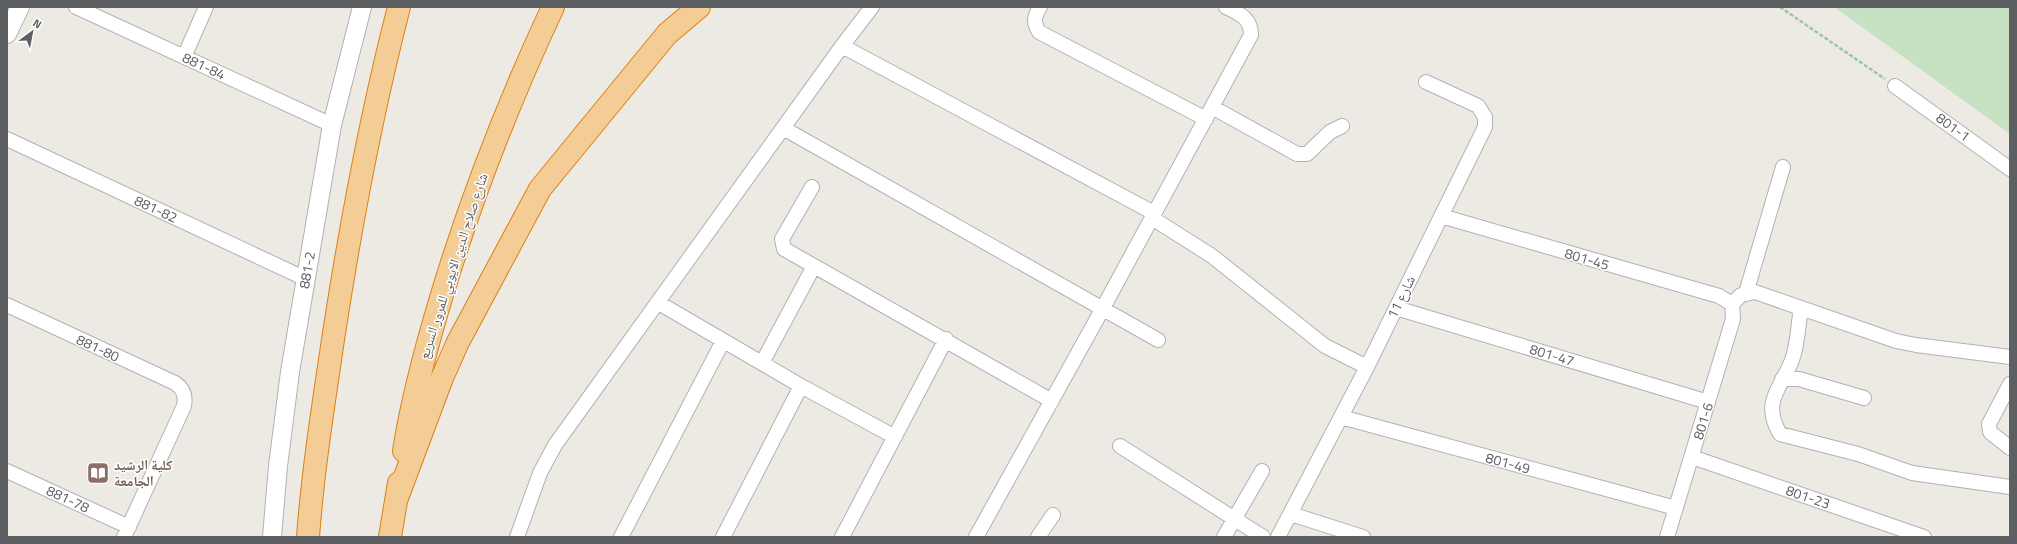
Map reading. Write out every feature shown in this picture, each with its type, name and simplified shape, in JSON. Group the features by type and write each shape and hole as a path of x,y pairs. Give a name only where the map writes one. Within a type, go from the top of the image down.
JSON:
{"highway":[{"path":"308,537 322,411 349,239 377,96 399,7"},
{"name":"شارع صلاح الدين الايوبي للمرور السريع","path":"390,537 410,413 449,271 466,219 502,124 554,7"},
{"path":"396,498 439,386 458,342 540,189 667,34 699,7"}],"street":[{"path":"7,34 20,7"},
{"name":"881-84","path":"76,7 332,125"},
{"path":"184,57 206,7"},
{"name":"881-2","path":"272,537 278,466 290,372 332,125 362,7"},
{"path":"518,537 540,473 555,445 659,303 842,46 872,7"},
{"path":"1040,7 1034,17 1035,25 1039,32 1297,154 1308,154 1330,132 1342,126"},
{"path":"976,537 1103,308 1251,35 1249,21 1244,16 1226,7"},
{"path":"842,46 1153,216 1212,256 1278,307 1324,346 1366,367"},
{"name":"شارع 11","path":"1278,537 1396,308 1484,127 1485,117 1478,106 1426,82"},
{"name":"801-1","path":"1895,86 2010,169"},
{"path":"783,128 1158,340"},
{"name":"881-82","path":"7,139 306,279"},
{"path":"1732,304 1746,293 1783,167"},
{"path":"812,187 784,236 781,243 784,249 1052,400"},
{"name":"801-45","path":"1441,216 1719,296 1732,304"},
{"path":"762,363 814,266"},
{"path":"1746,293 1759,294 1901,342 2010,357"},
{"path":"659,303 801,386 895,437"},
{"name":"801-6","path":"1667,537 1733,319 1732,304"},
{"name":"881-80","path":"7,305 180,386 185,396 184,406 126,532"},
{"name":"801-47","path":"1396,308 1708,402"},
{"path":"1801,308 1792,359 1772,401 1773,421 1780,434 1858,454 1912,473 2010,487"},
{"path":"842,537 946,339"},
{"path":"621,537 723,341"},
{"path":"1782,380 1799,379 1864,398"},
{"path":"2010,384 1989,424 1990,432 2010,448"},
{"path":"723,537 801,386"},
{"name":"801-49","path":"1341,417 1676,508"},
{"path":"1120,446 1263,537"},
{"name":"801-23","path":"1692,457 1924,537"},
{"name":"881-78","path":"7,470 126,532"},
{"path":"1224,537 1262,471"},
{"path":"1291,514 1363,537"},
{"path":"1038,537 1053,515"}],"path":[{"path":"1780,7 1895,86"}],"green space":[{"path":"1834,7 2010,7 2010,134"}],"place":[{"name":"كلية الرشيد الجامعة","path":"98,473"}]}
